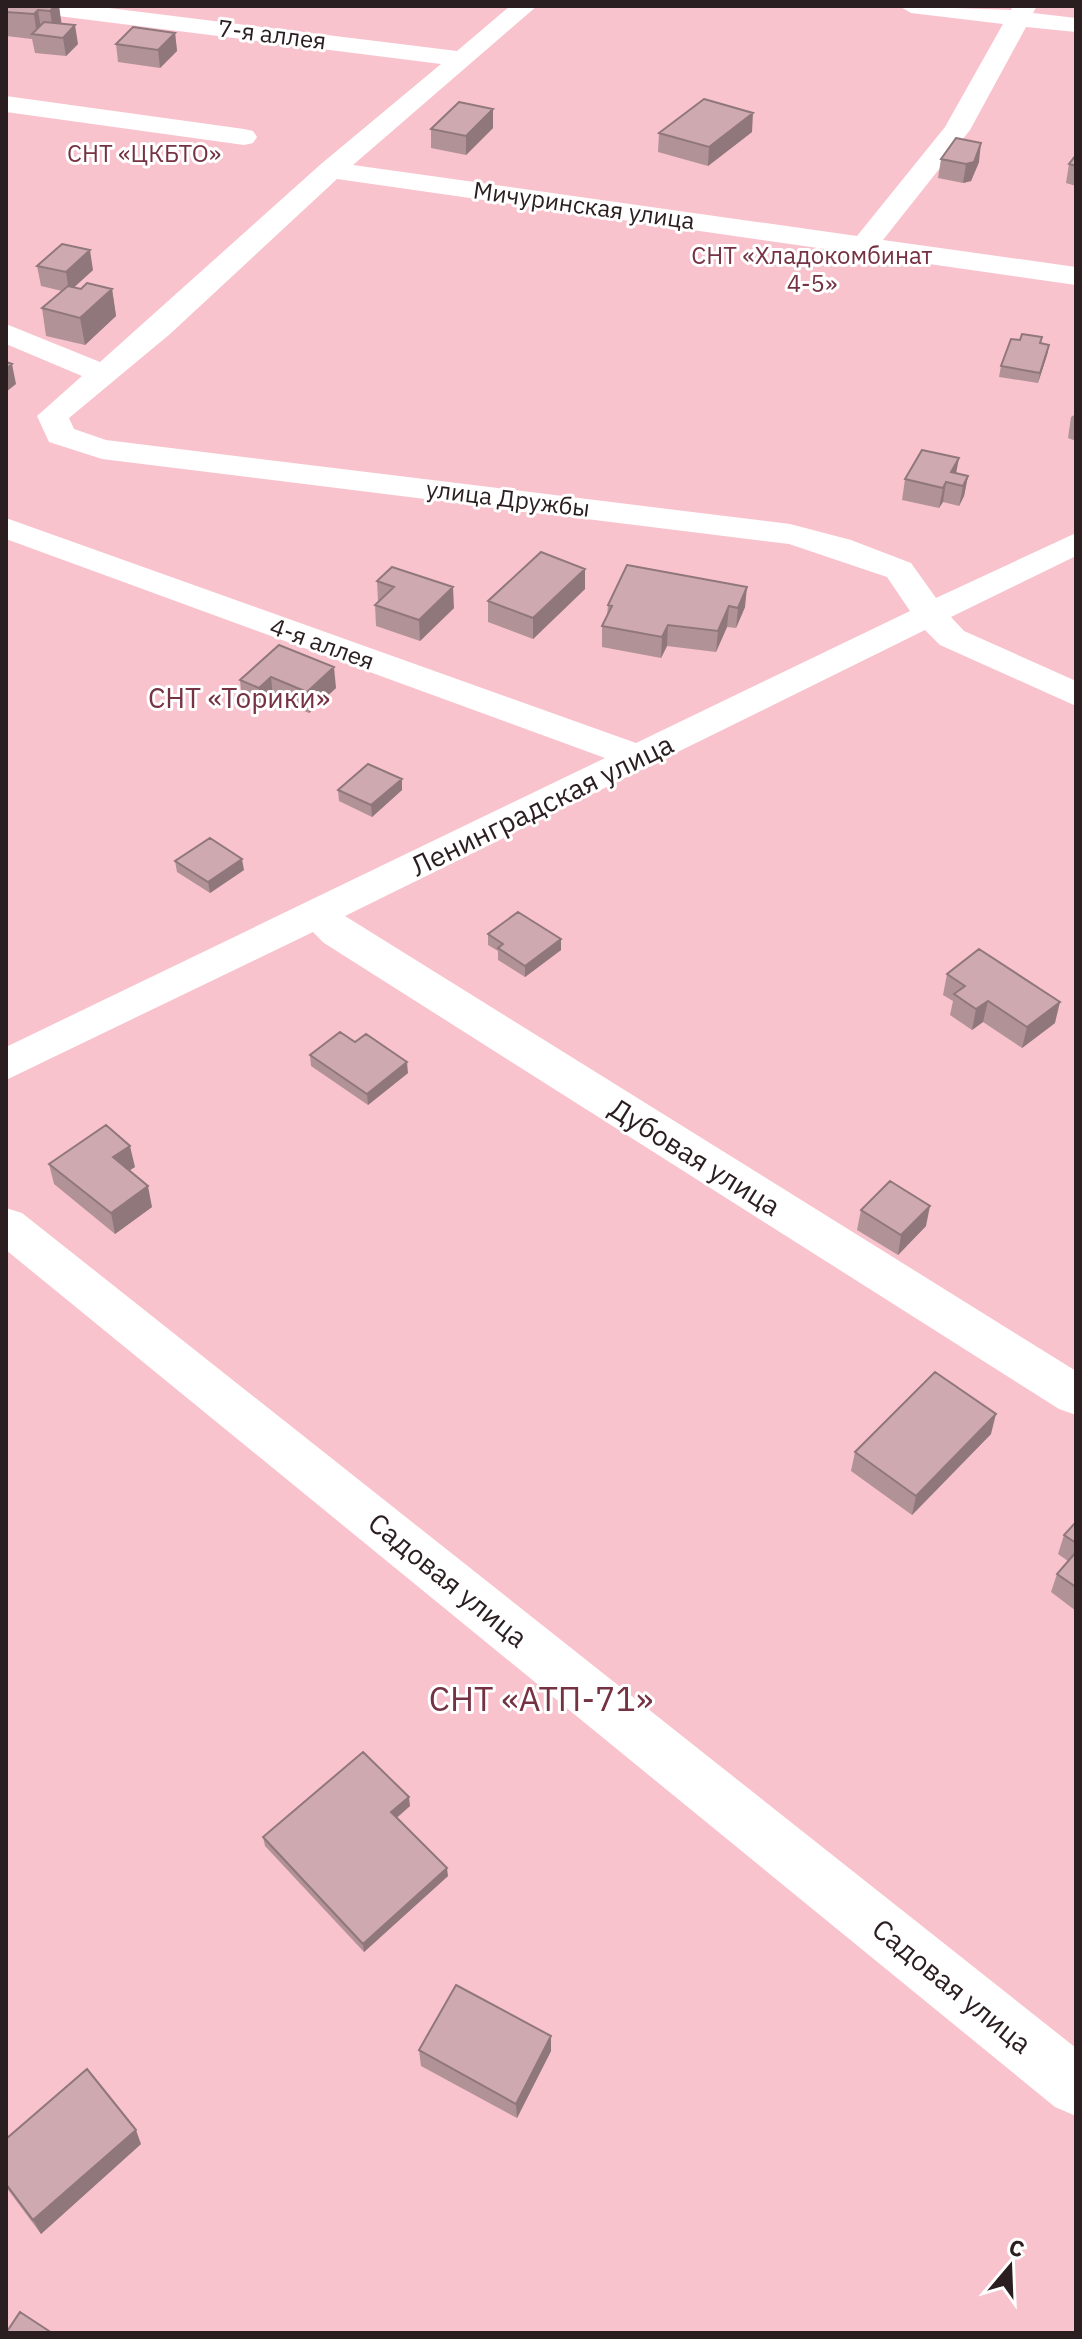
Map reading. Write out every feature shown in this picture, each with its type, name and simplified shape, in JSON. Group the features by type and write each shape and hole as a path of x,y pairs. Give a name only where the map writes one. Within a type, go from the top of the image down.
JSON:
{"street":[{"name":"7-я аллея","path":"34,6 462,59"},
{"path":"6,333 103,374 331,170 525,6"},
{"path":"911,6 1020,12 1076,25"},
{"path":"864,246 957,130 1020,12"},
{"path":"6,104 244,137"},
{"name":"Мичуринская улица","path":"331,170 1076,276"},
{"name":"улица Дружбы","path":"103,374 53,416 60,435 102,449 790,534 839,547 899,570 930,615 952,638 1076,695"},
{"name":"4-я аллея","path":"6,528 639,757"},
{"name":"Ленинградская улица","path":"12,1057 318,914 1076,543"},
{"name":"Дубовая улица","path":"318,914 338,933 1076,1395"},
{"name":"Садовая улица","path":"6,1225 1076,2086"}],"green space":[{"name":"СНТ «АТП-71»","path":"6,6 1076,6 1076,2333 6,2333"}],"building":[{"path":"6,6 55,6 50,11 38,10 34,14 6,12"},
{"path":"44,22 75,25 63,38 32,34"},
{"path":"133,27 175,33 158,50 116,44"},
{"path":"704,99 753,113 709,147 659,133"},
{"path":"459,102 493,109 466,136 431,129"},
{"path":"956,138 981,143 974,162 966,164 941,159"},
{"path":"62,244 90,250 66,272 37,266"},
{"path":"87,283 112,289 80,318 42,308 68,286 81,289"},
{"path":"1022,334 1042,337 1040,343 1049,345 1040,373 1001,366 1011,339 1020,340"},
{"path":"922,450 959,458 951,472 968,476 963,486 946,482 943,488 905,479"},
{"path":"541,552 585,569 533,618 488,601"},
{"path":"627,565 747,587 738,608 729,606 718,631 668,625 662,637 602,626 612,606 608,605"},
{"path":"392,567 453,587 419,620 375,605 394,587 377,581"},
{"path":"279,645 334,667 307,692 271,677 259,688 240,680"},
{"path":"368,764 402,779 371,805 338,790"},
{"path":"210,838 242,859 208,882 175,861"},
{"path":"518,912 561,939 525,966 498,948 503,944 488,934"},
{"path":"979,949 1060,1002 1027,1027 988,1001 976,1009 954,994 965,986 947,974"},
{"path":"340,1032 355,1042 366,1034 407,1062 367,1094 310,1055"},
{"path":"106,1125 130,1146 113,1157 148,1186 111,1213 49,1164"},
{"path":"890,1181 930,1206 901,1235 861,1210"},
{"path":"935,1372 996,1414 916,1496 855,1452"},
{"path":"1076,1522 1076,1543 1064,1535"},
{"path":"1076,1552 1076,1587 1057,1574"},
{"path":"363,1752 409,1797 391,1812 447,1868 363,1944 263,1837"},
{"path":"456,1985 551,2036 516,2104 419,2050"},
{"path":"87,2069 136,2130 33,2220 6,2184 6,2139"},
{"path":"20,2312 52,2333 6,2333"}],"park label":[{"name":"СНТ «ЦКБТО»","path":"144,154"},
{"name":"СНТ «Хладокомбинат 4-5»","path":"812,270"},
{"name":"СНТ «Торики»","path":"239,698"}]}
